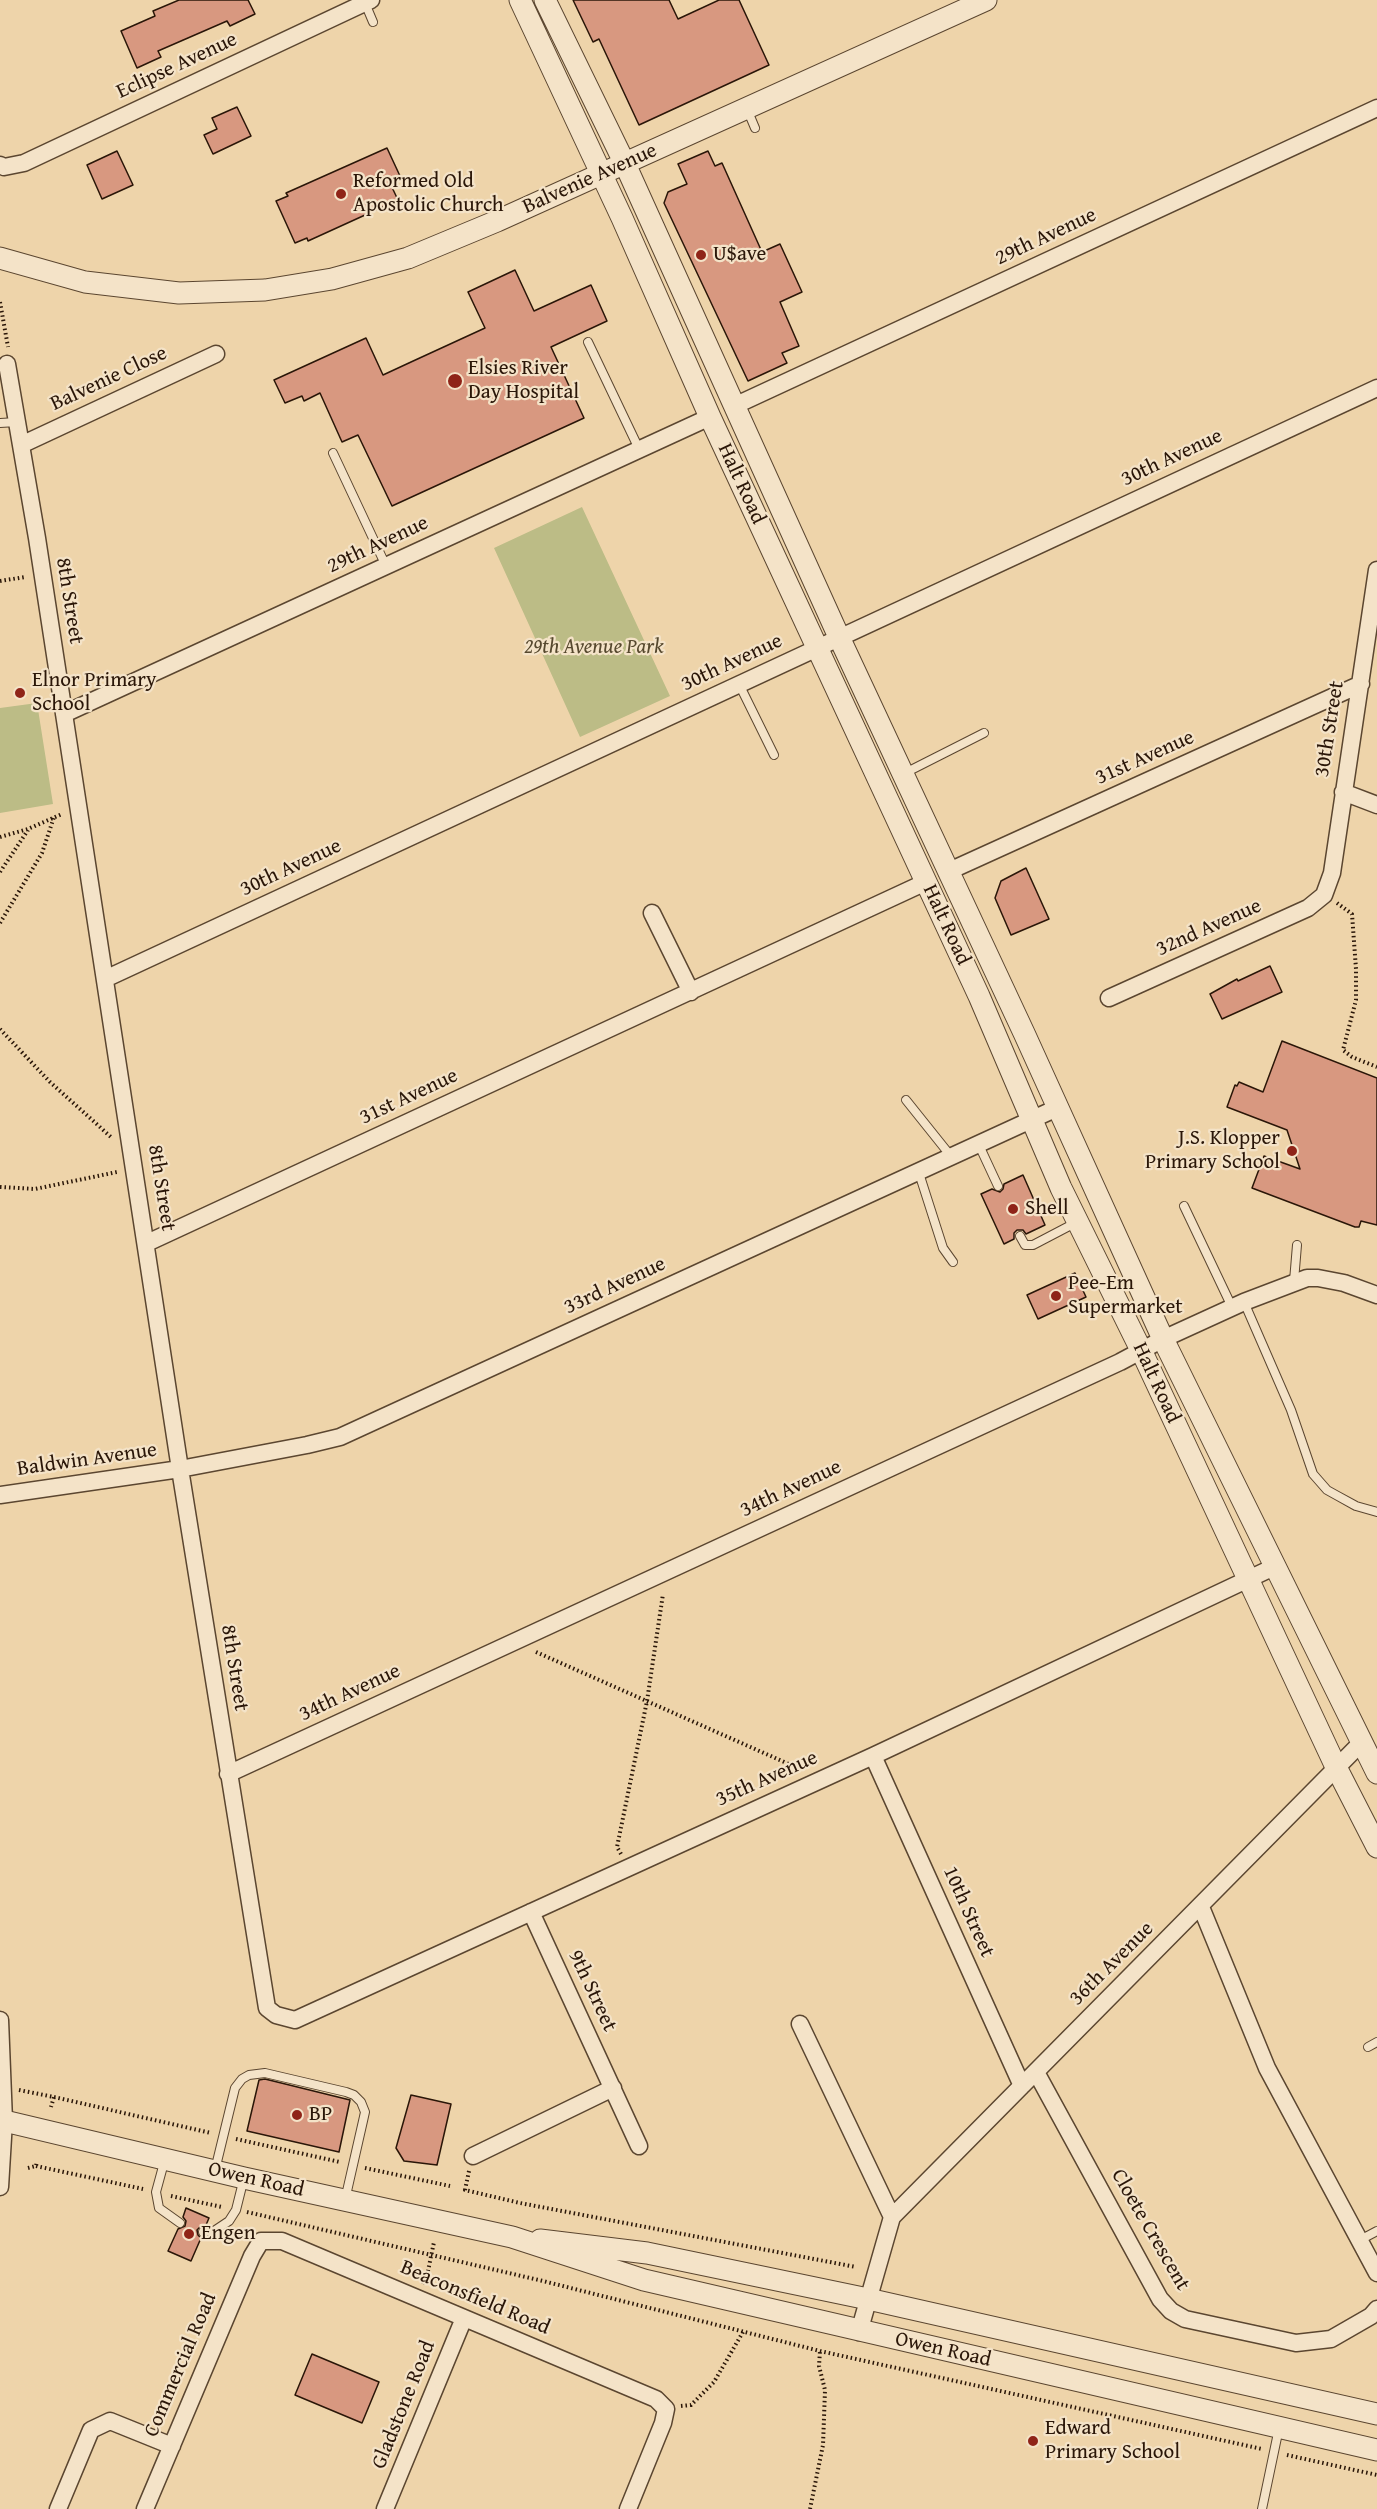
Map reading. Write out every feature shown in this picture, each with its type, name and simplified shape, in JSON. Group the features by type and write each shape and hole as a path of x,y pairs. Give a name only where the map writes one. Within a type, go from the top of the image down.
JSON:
{"street":[{"name":"Halt Road","path":"520,0 710,417 979,996 1030,1119 1336,1767 1377,1847"},
{"name":"Halt Road","path":"545,0 625,164 839,637 1163,1339 1377,1773"},
{"name":"Balvenie Avenue","path":"0,258 54,275 122,287 180,293 265,290 333,279 408,258 625,164 986,0"},
{"name":"Eclipse Avenue","path":"0,165 4,167 24,163 362,2"},
{"name":"29th Avenue","path":"734,406 1377,108"},
{"name":"Balvenie Close","path":"21,445 216,354"},
{"name":"8th Street","path":"8,357 264,2002 267,2008 276,2015"},
{"name":"30th Avenue","path":"105,979 1377,388"},
{"name":"29th Avenue","path":"64,714 710,417"},
{"name":"30th Street","path":"1324,895 1332,873 1377,570"},
{"name":"31st Avenue","path":"947,872 1360,684"},
{"path":"1343,792 1377,805"},
{"name":"31st Avenue","path":"147,1243 926,882"},
{"name":"32nd Avenue","path":"1109,998 1308,908 1324,895"},
{"path":"652,913 691,992"},
{"name":"33rd Avenue","path":"180,1469 307,1445 350,1432 950,1155 1057,1108"},
{"name":"34th Avenue","path":"228,1774 1163,1339 1294,1281 1307,1278 1324,1279 1377,1294"},
{"name":"Baldwin Avenue","path":"0,1496 180,1469"},
{"name":"35th Avenue","path":"276,2015 295,2020 813,1784 1274,1567"},
{"name":"36th Avenue","path":"859,2332 892,2217 1362,1742"},
{"name":"10th Street","path":"873,1756 1022,2086"},
{"path":"1201,1907 1268,2068 1377,2273"},
{"name":"9th Street","path":"531,1912 639,2146"},
{"path":"0,2020 2,2120 0,2187"},
{"path":"800,2024 892,2217"},
{"name":"Cloete Crescent","path":"1036,2072 1160,2299 1171,2311 1185,2319 1296,2343 1331,2338 1371,2316 1377,2309"},
{"path":"473,2156 613,2088"},
{"name":"Owen Road","path":"2,2120 244,2178 512,2237 647,2253 868,2299 1377,2414"},
{"name":"Owen Road","path":"512,2237 573,2259 644,2280 859,2332 1377,2450"},
{"name":"Beaconsfield Road","path":"261,2241 282,2241 656,2399 666,2409"},
{"name":"Commercial Road","path":"145,2509 252,2256 261,2241"},
{"name":"Gladstone Road","path":"385,2509 464,2318"},
{"path":"628,2509 663,2423 666,2409"},
{"path":"58,2509 91,2430 110,2421 172,2446"}],"lane":[{"path":"362,2 373,22"},
{"path":"746,109 755,128"},
{"path":"588,342 639,450"},
{"path":"0,423 18,422"},
{"path":"333,453 386,566"},
{"path":"739,684 774,755"},
{"path":"903,774 984,733"},
{"path":"906,1100 950,1155"},
{"path":"978,1143 999,1186"},
{"path":"918,1170 943,1248 953,1262"},
{"path":"1184,1206 1238,1305 1291,1410 1313,1473 1328,1490 1336,1495 1356,1506 1377,1512"},
{"path":"1020,1236 1025,1245 1033,1245 1078,1221"},
{"path":"1294,1281 1297,1245"},
{"path":"1368,2047 1377,2042"},
{"path":"215,2171 238,2083 249,2075 265,2073 346,2092 354,2095 361,2102 364,2112 363,2121 345,2200"},
{"path":"165,2159 156,2192 159,2208 180,2223"},
{"path":"203,2232 223,2226 236,2211 244,2178"},
{"path":"1360,2240 1377,2231"},
{"path":"1262,2509 1279,2428"}],"path":[{"path":"0,302 8,357"},
{"path":"0,581 32,576"},
{"path":"0,837 28,829 68,810"},
{"path":"0,922 42,853 54,817"},
{"path":"0,872 28,829"},
{"path":"1324,895 1352,914 1356,1000 1343,1050 1352,1057 1377,1067"},
{"path":"0,1029 50,1082 96,1125 118,1141"},
{"path":"0,1187 17,1190 35,1189 122,1172"},
{"path":"629,1868 617,1847 647,1701 663,1593 656,1576"},
{"path":"524,1638 533,1651 805,1771 813,1784"},
{"path":"19,2090 450,2186"},
{"path":"51,2107 54,2097"},
{"path":"28,2168 37,2164 431,2254 820,2351 1377,2475"},
{"path":"465,2190 520,2203 856,2267"},
{"path":"416,2298 428,2271 434,2242"},
{"path":"666,2409 691,2405 714,2382 743,2332"},
{"path":"810,2509 823,2445 825,2390 819,2366 820,2351"}],"green space":[{"name":"29th Avenue Park","path":"582,507 670,696 580,737 494,548"},
{"path":"37,703 53,804 0,813 0,708"}],"building":[{"path":"179,0 248,0 255,14 230,26 227,21 158,51 161,57 137,68 121,31 155,16 153,11"},
{"path":"573,0 669,0 678,19 719,0 739,0 769,65 639,125 599,39 593,42"},
{"path":"237,107 251,136 213,154 204,135 217,129 212,118"},
{"name":"Reformed Old Apostolic Church","path":"387,148 400,176 389,181 398,200 308,241 307,238 295,243 276,201 288,196 286,193"},
{"path":"117,151 133,185 102,199 87,165"},
{"path":"708,151 715,166 722,163 762,252 780,244 802,292 780,302 799,346 782,353 787,363 748,381 664,203 668,192 687,184 678,164"},
{"path":"515,270 534,311 591,285 607,321 551,347 584,418 392,506 358,435 342,442 320,393 304,401 302,396 285,403 274,380 366,338 383,375 485,328 468,292"},
{"path":"1026,868 1049,919 1011,935 995,898 1001,881"},
{"path":"1270,966 1282,992 1222,1019 1210,994 1237,979 1238,981"},
{"path":"1282,1041 1377,1078 1377,1225 1361,1221 1359,1227 1355,1227 1252,1188 1264,1156 1300,1169 1287,1130 1227,1107 1235,1085 1237,1086 1239,1082 1263,1092"},
{"path":"1023,1175 1045,1225 1026,1234 1023,1230 1017,1230 1014,1233 1014,1239 1004,1244 981,1194 992,1189 1000,1192 1004,1184"},
{"name":"Pee-Em Supermarket","path":"1075,1273 1086,1297 1038,1319 1027,1295"},
{"path":"265,2079 350,2100 339,2152 247,2131 259,2080"},
{"path":"411,2095 451,2104 437,2165 404,2161 396,2148"},
{"path":"186,2208 209,2218 206,2225 197,2230 201,2238 191,2261 168,2251 178,2229 185,2226 186,2221 183,2217"},
{"path":"312,2354 379,2382 362,2423 295,2395"}],"place":[{"name":"Reformed Old Apostolic Church","path":"341,194"},
{"name":"U$ave","path":"701,255"},
{"name":"Elsies River Day Hospital","path":"455,381"},
{"name":"Elnor Primary School","path":"20,693"},
{"name":"J.S. Klopper Primary School","path":"1292,1151"},
{"name":"Shell","path":"1013,1209"},
{"name":"Pee-Em Supermarket","path":"1056,1296"},
{"name":"BP","path":"297,2115"},
{"name":"Engen","path":"189,2234"},
{"name":"Edward Primary School","path":"1033,2441"}]}
